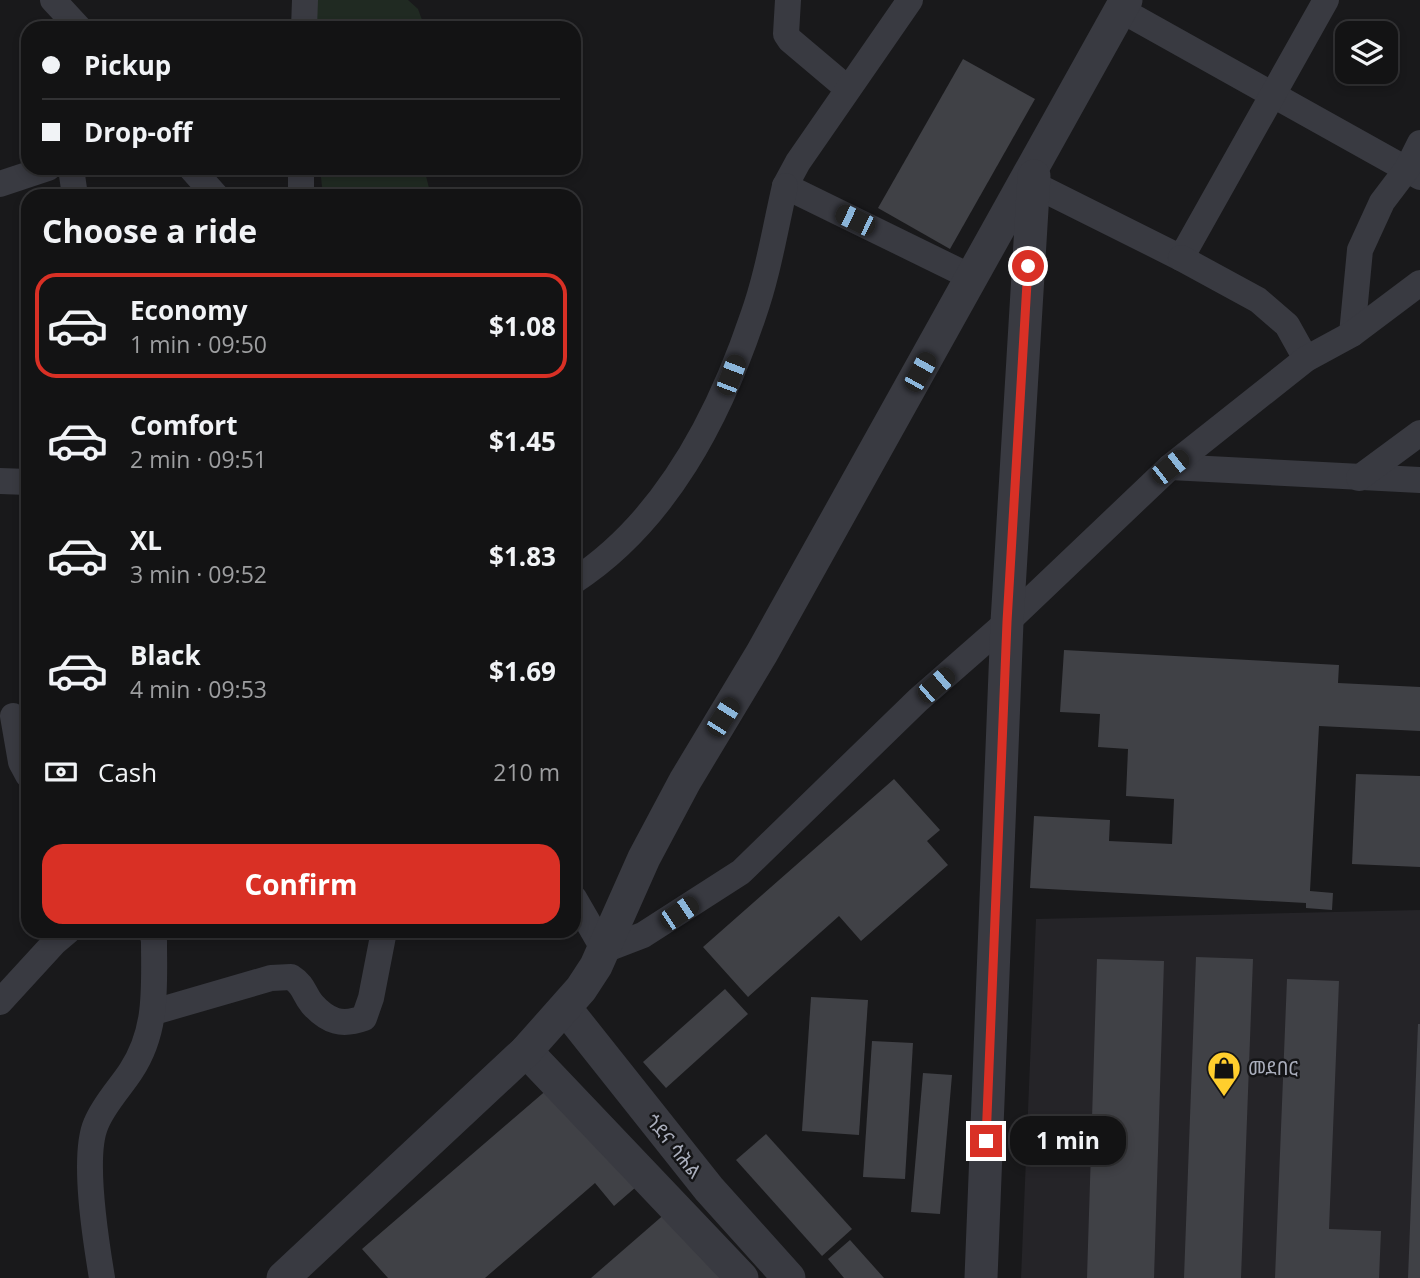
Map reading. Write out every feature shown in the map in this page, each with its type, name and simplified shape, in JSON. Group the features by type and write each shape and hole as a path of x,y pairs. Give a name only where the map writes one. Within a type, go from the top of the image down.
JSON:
{"street":[{"path":"53,0 72,21"},
{"path":"304,21 305,0"},
{"path":"788,0 786,34 790,40 848,89"},
{"path":"581,576 618,548 682,470 723,395 754,314 785,186 798,162 910,0"},
{"path":"1181,258 1326,0"},
{"path":"283,1278 526,1051 581,989 604,950 644,858 685,782 762,653 972,278 1034,175 1123,5 1271,96 1413,173"},
{"path":"1352,334 1360,250 1382,202 1413,173 1420,143"},
{"path":"0,184 27,175"},
{"path":"197,175 210,189"},
{"path":"1034,175 1258,300 1287,325 1306,359"},
{"path":"981,1278 1007,622 1034,175"},
{"path":"785,186 972,278"},
{"path":"604,950 643,935 741,872 918,700 1007,622 1170,467 1306,359 1352,334 1420,283"},
{"path":"1359,478 1420,433"},
{"path":"1170,467 1420,480"},
{"path":"0,481 21,482"},
{"path":"14,716 15,740 21,762"},
{"path":"581,910 604,950"},
{"path":"0,1002 60,938"},
{"path":"102,1278 90,1165 95,1125 110,1099 133,1069 154,1012 153,938"},
{"path":"154,1012 271,978 291,976 302,984 311,1003 335,1022 364,1018 371,998 383,938"},
{"name":"ጎደና ሳሕል","path":"566,1009 709,1189 789,1278"},
{"name":"ጎደና ሳሕል","path":"526,1051 742,1278"},
{"path":"678,1210 709,1189"}],"shaded area":[{"path":"316,0 408,0 418,9 422,21 317,21"},
{"path":"321,175 426,175 429,189 322,189"},
{"name":"መደበር","path":"1420,910 1420,1278 1021,1278 1036,919"}],"building":[{"path":"963,59 1035,99 950,249 878,208"},
{"path":"1064,650 1339,665 1338,683 1420,687 1420,731 1319,726 1310,891 1333,893 1332,910 1306,908 1306,903 1030,888 1034,816 1110,820 1109,841 1172,844 1174,799 1126,796 1128,749 1098,747 1100,714 1060,712"},
{"path":"1356,774 1420,776 1420,867 1352,864"},
{"path":"894,779 940,830 927,841 948,865 861,941 839,916 748,997 703,947"},
{"path":"1196,957 1253,959 1241,1278 1184,1278"},
{"path":"1097,959 1164,961 1154,1278 1087,1278"},
{"path":"1287,979 1339,981 1329,1229 1381,1231 1379,1278 1275,1278"},
{"path":"725,989 748,1014 666,1088 643,1062"},
{"path":"811,997 868,1000 859,1135 802,1131"},
{"path":"1418,1024 1420,1278 1408,1278"},
{"path":"872,1041 913,1043 905,1179 863,1177"},
{"path":"923,1073 952,1075 940,1214 911,1212"},
{"path":"549,1088 636,1187 614,1206 595,1183 485,1278 388,1278 362,1249"},
{"path":"766,1134 852,1229 822,1256 736,1160"},
{"path":"667,1212 725,1278 591,1278"},
{"path":"850,1240 884,1278 844,1278 828,1259"}],"place":[{"name":"መደበር","path":"1224,1098"}],"route":[{"path":"986,1141 1007,622 1028,266"}]}
